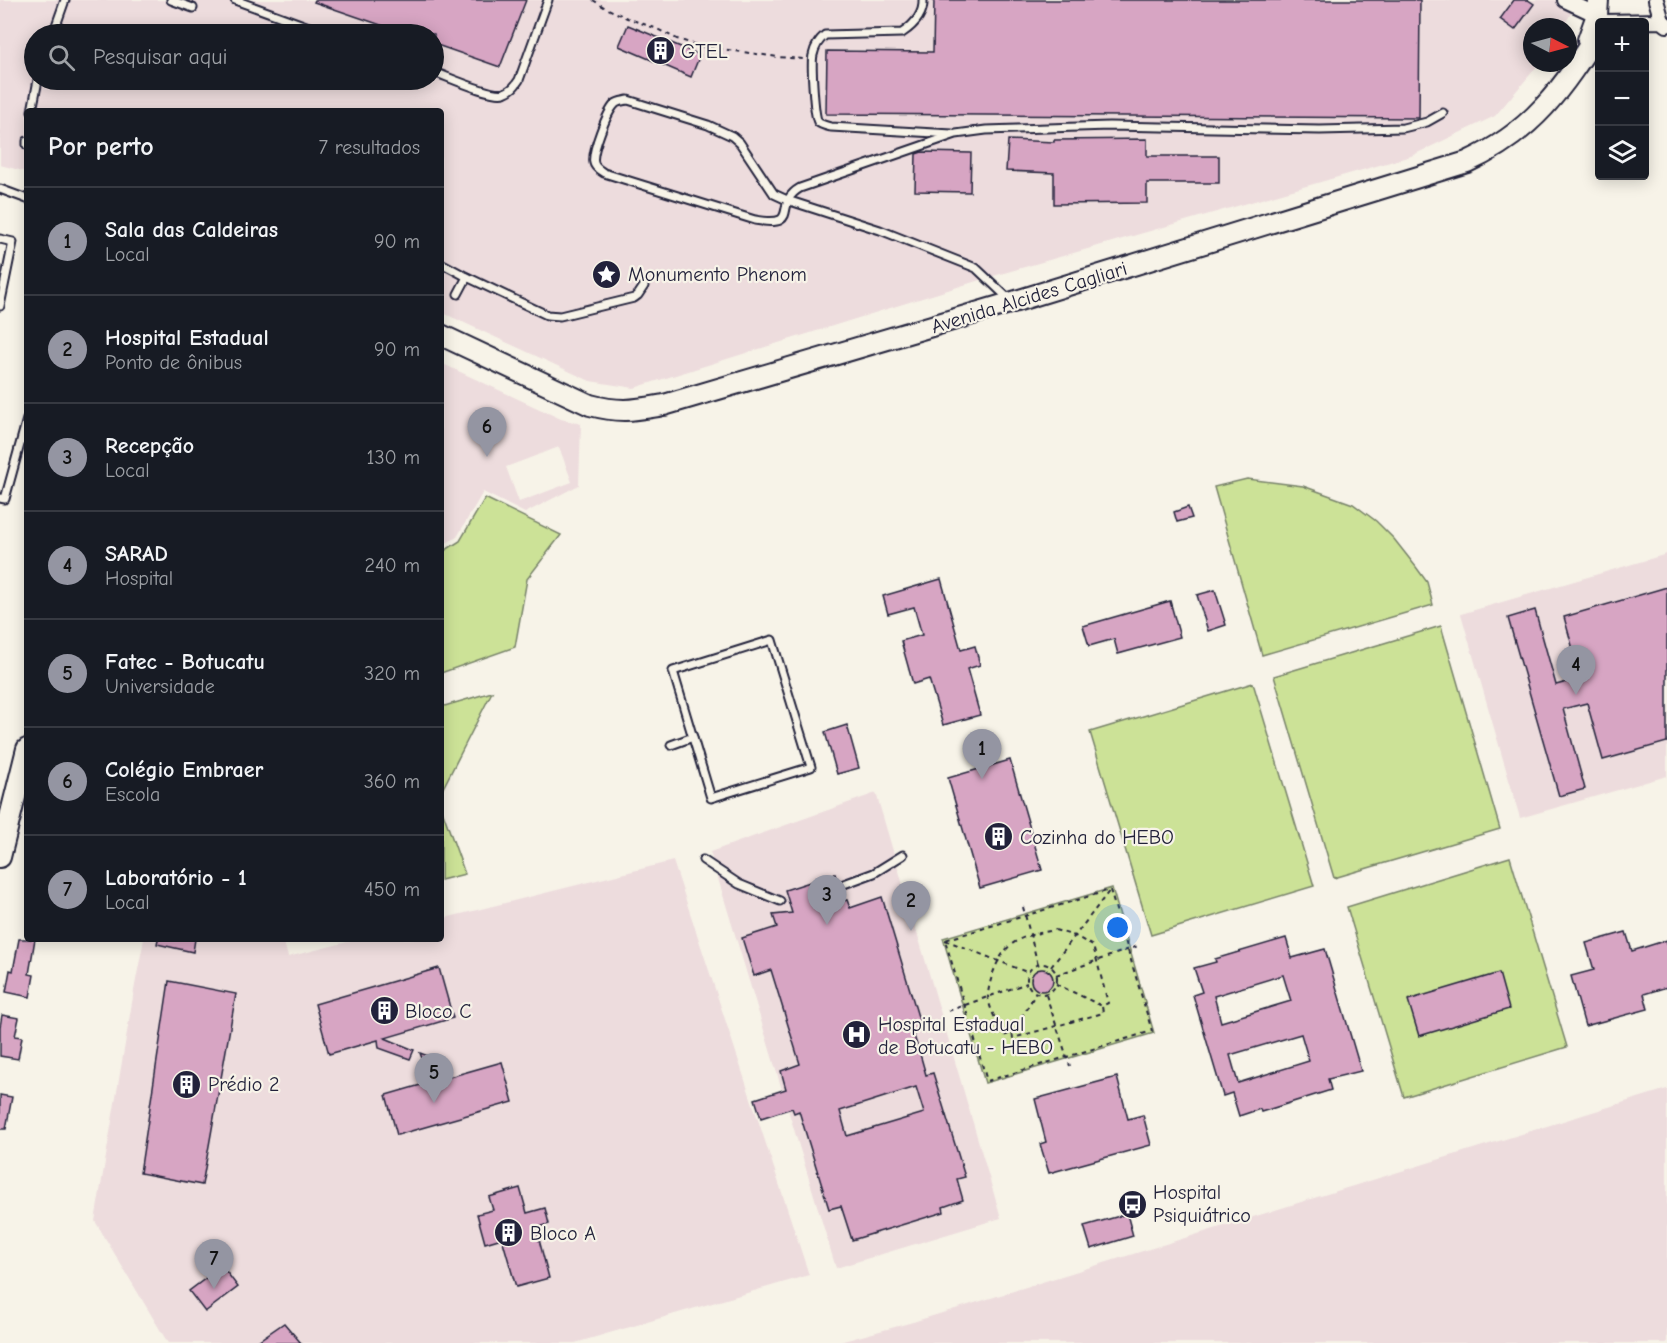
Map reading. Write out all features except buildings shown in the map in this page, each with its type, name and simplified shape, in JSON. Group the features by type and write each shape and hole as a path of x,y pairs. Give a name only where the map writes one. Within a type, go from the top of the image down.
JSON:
{"main road":[{"name":"Avenida Alcides Cagliari","path":"1600,18 1612,0"},
{"name":"Avenida Alcides Cagliari","path":"444,336 590,405 611,410 630,411 664,405 1013,302 1467,162 1505,141 1535,116 1573,72 1595,29"},
{"path":"0,857 24,761"}],"street":[{"path":"1565,0 1600,18"},
{"path":"1649,22 1664,23 1656,0"}],"lane":[{"path":"57,24 65,0"},
{"path":"171,0 193,8"},
{"path":"236,0 301,24"},
{"path":"444,76 486,91 502,94 513,88 519,80 548,0"},
{"path":"922,0 920,17 912,27 902,33 825,35 818,41 812,58 815,113 818,122 823,125 850,128 956,134 986,130 1109,126 1320,130 1403,128 1427,122 1443,113"},
{"path":"33,108 36,90"},
{"path":"956,134 800,188 794,191 787,200 785,215 781,220 771,223 604,173 596,167 593,160 601,129 614,105 620,101 628,100 708,125 737,139 774,194 787,200 880,230 976,268 1013,302"},
{"path":"0,189 24,197"},
{"path":"0,239 13,242 0,306"},
{"path":"444,265 547,315 555,316 634,297 644,286"},
{"path":"458,294 466,277"},
{"path":"0,498 5,499 24,430"},
{"path":"772,640 811,767 711,798 693,737 672,671 772,640"},
{"path":"670,745 693,737"},
{"path":"844,884 874,873 903,855"},
{"path":"703,860 739,884 780,901"}],"path":[{"path":"593,0 627,18 700,46 778,57 812,58"},
{"path":"945,940 1110,890"},
{"path":"1051,968 1110,890"},
{"path":"945,940 987,1081 1067,1057 1152,1031 1110,890"},
{"path":"1023,907 1038,965"},
{"path":"1036,993 1012,1033 1003,1036 988,997 991,978 998,960 1008,945 1030,935 1055,930 1076,936 1093,945 1108,1003 1102,1006"},
{"path":"945,940 1029,973"},
{"path":"1056,975 1138,946"},
{"path":"1042,964 1051,968 1056,975 1056,984 1046,994 1036,993 1028,983 1029,973 1034,967 1042,964"},
{"path":"948,1011 1028,983"},
{"path":"1056,984 1102,1006"},
{"path":"1046,994 1070,1066"},
{"path":"1012,1033 1013,1038 1103,1013 1102,1006"}],"shaded area":[{"path":"0,0 1579,0 1568,18 1523,18 1523,72 1532,72 1495,116 1411,156 983,279 634,388 590,381 444,313 444,108 24,108 24,171 0,165"},
{"path":"444,364 561,419 581,424 579,485 525,513 483,492 457,537 444,544","holes":["559,447 572,482 519,502 506,467"]},
{"path":"1667,554 1667,776 1520,818 1461,614"},
{"name":"Hospital Estadual de Botucatu - HEBO","path":"876,793 1001,1218 836,1268 710,852"},
{"path":"673,861 809,1275 575,1343 168,1343 95,1221 143,942 284,942 288,957 347,942 444,942 444,918"},
{"path":"1667,1089 1667,1343 836,1343 913,1322"}],"green space":[{"path":"1247,479 1303,486 1353,504 1376,521 1394,539 1427,582 1433,605 1262,655 1214,487"},
{"path":"485,498 561,535 527,579 515,647 444,672 444,551 460,541"},
{"path":"1441,626 1500,829 1334,878 1274,676"},
{"path":"1253,683 1314,886 1151,935 1090,732"},
{"path":"492,692 444,786 444,706"},
{"path":"444,815 465,874 444,879"},
{"path":"1510,857 1567,1047 1404,1097 1347,907"},
{"path":"1112,888 1154,1033 985,1083 943,938"}],"place":[{"name":"GTEL","path":"660,51"},
{"name":"Monumento Phenom","path":"607,274"},
{"name":"Colégio Embraer","path":"487,457"},
{"name":"SARAD","path":"1576,695"},
{"name":"Sala das Caldeiras","path":"982,779"},
{"name":"Cozinha do HEBO","path":"999,837"},
{"name":"Recepção","path":"827,925"},
{"name":"Hospital Estadual","path":"911,931"},
{"name":"Bloco C","path":"384,1011"},
{"name":"Hospital Estadual de Botucatu - HEBO","path":"857,1035"},
{"name":"Prédio 2","path":"187,1084"},
{"name":"Fatec - Botucatu","path":"434,1103"},
{"name":"Hospital Psiquiátrico","path":"1132,1204"},
{"name":"Bloco A","path":"509,1233"},
{"name":"Laboratório - 1","path":"214,1289"}]}
